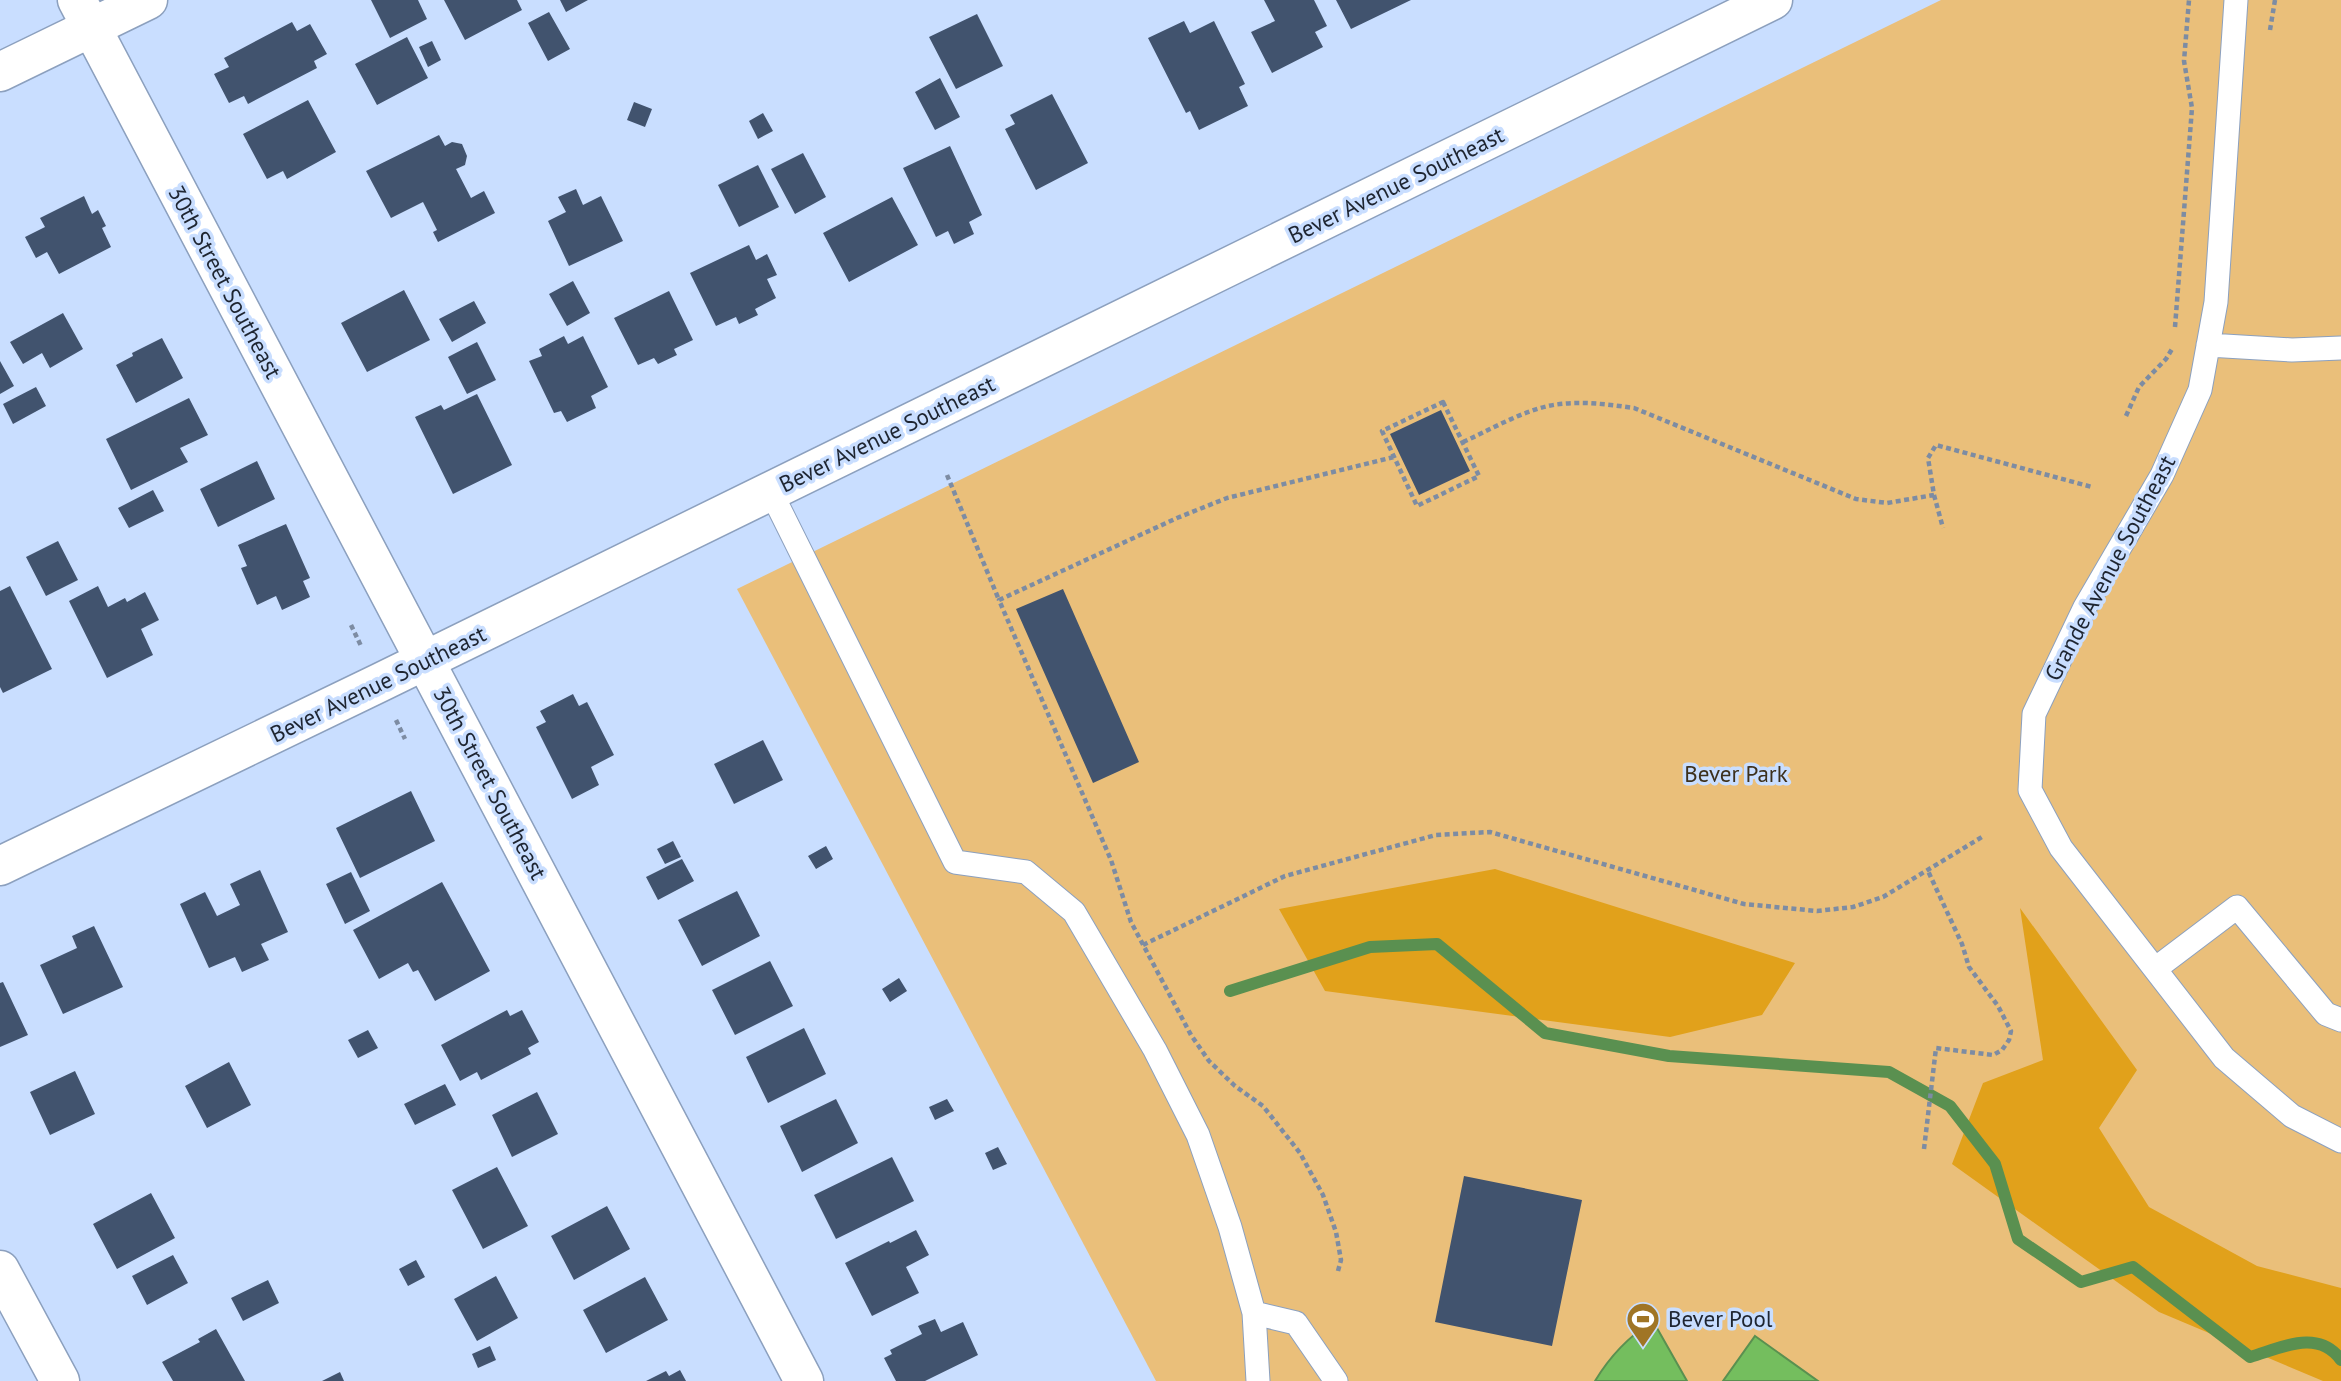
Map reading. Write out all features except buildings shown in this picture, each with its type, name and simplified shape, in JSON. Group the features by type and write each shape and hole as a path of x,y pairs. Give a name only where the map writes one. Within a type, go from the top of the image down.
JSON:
{"street":[{"path":"0,72 84,14 148,0"},
{"name":"Bever Avenue Southeast","path":"0,866 426,661 1773,0"},
{"name":"30th Street Southeast","path":"84,14 804,1381"},
{"path":"0,1270 60,1381"}],"lane":[{"name":"Grande Avenue Southeast","path":"2236,0 2216,302 2200,390 2161,475 2084,607 2035,714 2029,790 2061,848 2224,1058 2292,1116 2341,1141"},
{"path":"2208,345 2292,351 2341,348"},
{"path":"771,492 955,862 1026,873 1074,912 1155,1051 1198,1135 1230,1227 1254,1313 1258,1381"},
{"path":"2155,969 2237,907 2326,1014 2341,1020"},
{"path":"1254,1313 1296,1322 1336,1381"}],"path":[{"path":"2175,331 2192,108 2184,61 2189,0"},
{"path":"2126,416 2138,387 2166,359 2174,345"},
{"path":"1443,402 1479,476 1417,506 1394,457 1382,431 1443,402"},
{"path":"1463,442 1547,407 1573,403 1604,404 1634,408 1856,499 1887,503 1934,495"},
{"path":"1943,528 1928,458 1936,445 2092,487"},
{"path":"999,600 1177,518 1227,498 1394,457"},
{"path":"947,475 1111,860 1130,922 1191,1035 1209,1061 1235,1086 1263,1106 1300,1153 1323,1195 1336,1232 1341,1260 1338,1271"},
{"path":"351,625 367,658"},
{"path":"392,710 405,739"},
{"path":"1143,946 1285,876 1436,835 1490,832 1744,904 1816,911 1853,907 1883,897 1982,837"},
{"path":"1924,1149 1936,1048 1993,1055 2002,1050 2011,1031 1998,1006 1969,967 1962,944 1928,871"}],"green space":[{"name":"Bever Park","path":"1941,0 2341,0 2341,1381 1156,1381 737,589"}],"shaded area":[{"path":"1495,869 1795,963 1762,1015 1670,1037 1325,991 1279,909"},
{"path":"2020,908 2137,1070 2099,1128 2149,1207 2257,1266 2341,1288 2341,1381 2323,1381 2159,1312 1952,1164 1983,1083 2043,1060"},
{"name":"Bever Pool","path":"1653,1321 1687,1381 1595,1381 1620,1348"},
{"name":"Bever Pool","path":"1755,1336 1818,1381 1723,1381"}],"waterway":[{"path":"1230,991 1370,947 1437,944 1545,1033 1669,1056 1889,1072 1950,1106 1995,1164 2018,1239 2081,1282 2133,1267 2250,1357 2298,1343 2310,1343 2332,1350 2341,1360"}],"place":[{"name":"Bever Pool","path":"1643,1349"}]}
